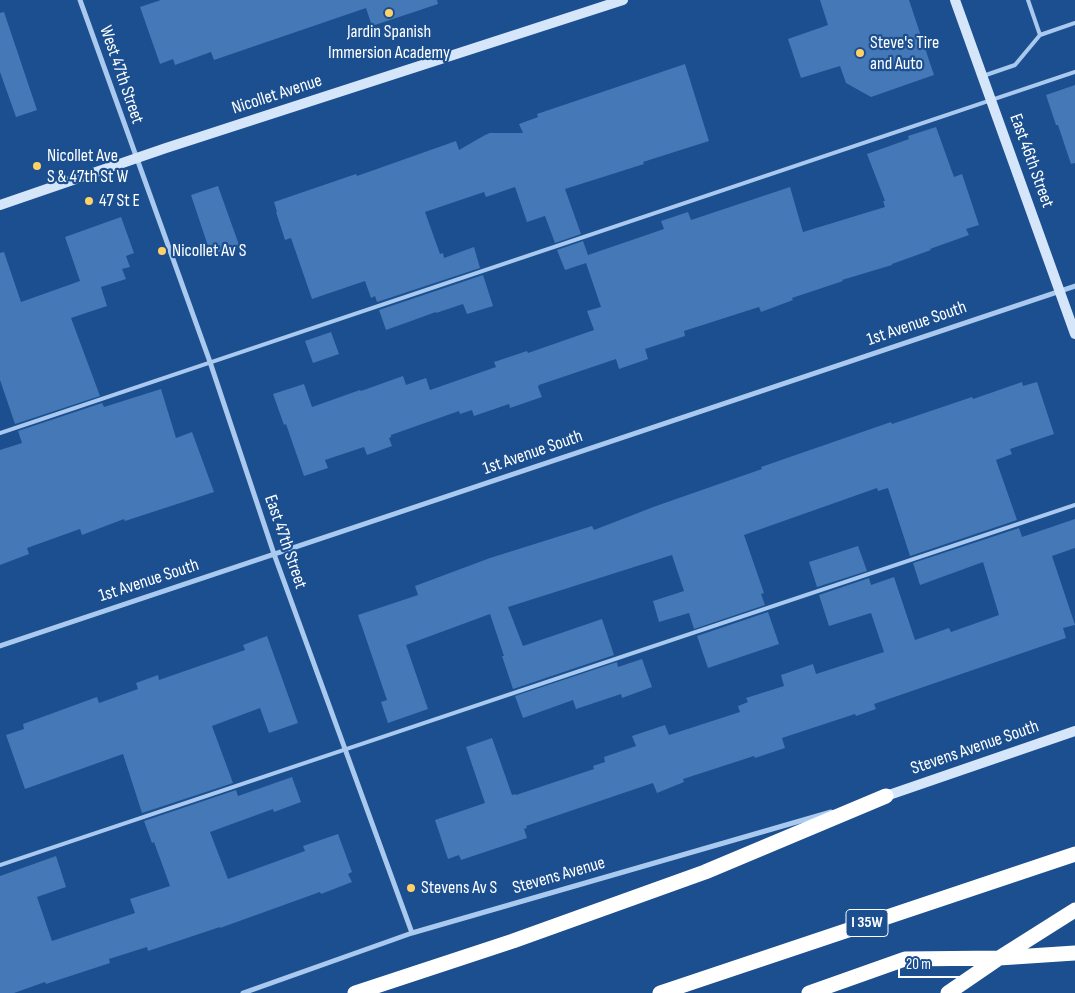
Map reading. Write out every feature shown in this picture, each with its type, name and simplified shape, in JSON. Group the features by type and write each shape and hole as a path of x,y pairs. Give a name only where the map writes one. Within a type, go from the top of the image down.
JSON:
{"highway":[{"path":"355,993 513,941 705,872 886,796"},
{"name":"I 35W","path":"660,993 1075,854"},
{"path":"948,993 1075,910"},
{"path":"809,993 905,959 999,958 1075,953"}],"main road":[{"name":"Nicollet Avenue","path":"0,205 136,158 623,0"},
{"name":"East 46th Street","path":"955,0 1075,334"},
{"name":"Stevens Avenue South","path":"886,796 1075,731"}],"street":[{"name":"West 47th Street","path":"80,0 136,158"},
{"name":"East 47th Street","path":"136,158 210,362 274,554 412,933"},
{"name":"1st Avenue South","path":"0,646 1075,286"},
{"name":"Stevens Avenue","path":"243,993 412,933 886,796"}],"lane":[{"path":"1028,0 1040,34"},
{"path":"983,76 1015,65 1040,34 1075,22"},
{"path":"0,432 1075,72"},
{"path":"0,865 1075,505"}],"building":[{"path":"161,0 437,0 438,4 372,26 366,8 214,60 211,52 175,65 173,59 160,64 140,7"},
{"name":"Steve's Tire and Auto","path":"820,0 909,0 934,75 871,97 846,83 840,66 801,78 788,39 828,25"},
{"path":"4,12 37,110 16,117 0,72 0,13"},
{"path":"685,64 709,141 565,189 581,234 555,243 545,216 527,222 515,187 486,197 484,192 425,212 440,254 443,253 444,258 474,247 480,268 377,302 375,296 371,298 365,281 312,299 291,238 285,240 274,202 356,174 357,176 456,141 459,150 490,133 523,133 519,124 538,117 537,114"},
{"path":"1075,85 1075,163 1071,164 1046,95"},
{"path":"936,127 954,177 962,174 979,225 966,229 969,235 892,265 792,298 793,300 761,312 759,307 684,331 685,336 645,349 648,359 619,369 616,359 539,385 542,397 510,408 509,404 474,416 472,410 460,414 459,411 391,435 389,438 392,446 367,455 364,447 325,460 328,468 304,476 286,424 284,425 273,394 304,384 312,407 403,376 406,385 426,378 430,390 496,367 494,362 527,351 528,353 594,330 587,311 601,307 586,263 565,270 557,250 583,241 588,255 664,229 661,221 688,212 691,220 790,187 803,232 885,207 883,201 885,201 867,154 909,139 908,136"},
{"path":"218,186 239,245 211,255 191,195"},
{"path":"121,217 134,253 126,256 130,267 122,269 126,279 101,287 107,306 71,318 100,396 15,424 0,380 0,253 4,252 21,302 80,281 65,237"},
{"path":"483,275 493,306 467,314 463,304 386,330 379,310"},
{"path":"331,332 339,354 313,363 305,341"},
{"path":"1022,382 1023,386 1037,382 1054,434 1010,449 1012,454 996,460 1017,520 910,556 888,488 878,491 877,488 744,535 764,593 761,594 765,605 694,629 689,613 659,622 653,601 684,591 672,555 508,607 523,646 602,619 614,655 513,689 490,614 406,645 428,709 388,723 381,702 387,700 358,615 418,595 415,586 490,558 592,526 594,530 762,469 761,467 891,422 892,424"},
{"path":"161,389 176,438 192,432 214,492 125,521 124,519 82,535 80,529 27,548 29,554 0,565 0,450 22,443 18,431 102,403 104,407"},
{"path":"1075,519 1075,548 1052,556 1075,625 1063,628 1066,638 874,704 876,709 782,738 785,748 683,779 684,782 657,793 653,783 526,826 527,828 524,829 527,838 461,860 459,855 448,859 435,820 485,803 466,747 492,738 512,795 594,769 593,766 605,762 604,757 636,746 632,736 665,725 669,735 740,712 738,706 748,702 746,698 784,686 781,675 813,664 816,674 884,652 871,613 829,626 819,595 869,578 871,585 894,577 915,640 949,628 951,632 999,615 983,562 920,585 913,563 1019,528 1022,537"},
{"path":"858,546 867,571 817,587 809,562"},
{"path":"768,612 779,644 708,668 697,636"},
{"path":"267,636 298,723 269,733 260,708 212,726 233,783 142,813 123,754 25,789 6,735 24,729 23,724 97,697 99,703 138,689 136,683 158,675 159,680 245,650 243,645"},
{"path":"642,659 652,687 622,698 621,694 576,709 573,700 523,718 515,696 617,662 618,667"},
{"path":"292,777 301,802 274,812 273,809 210,832 228,879 305,851 303,846 338,834 352,872 348,874 352,882 148,951 147,947 109,959 110,963 46,984 45,982 14,993 0,993 0,876 56,856 66,887 37,897 52,941 135,913 130,899 170,886 144,821 236,790 238,796"}],"place":[{"name":"Jardin Spanish Immersion Academy","path":"389,13"},
{"name":"Steve's Tire and Auto","path":"860,53"},
{"name":"Nicollet Ave S & 47th St W","path":"37,166"},
{"name":"47 St E","path":"89,201"},
{"name":"Nicollet Av S","path":"162,251"},
{"name":"Stevens Av S","path":"411,888"}]}
